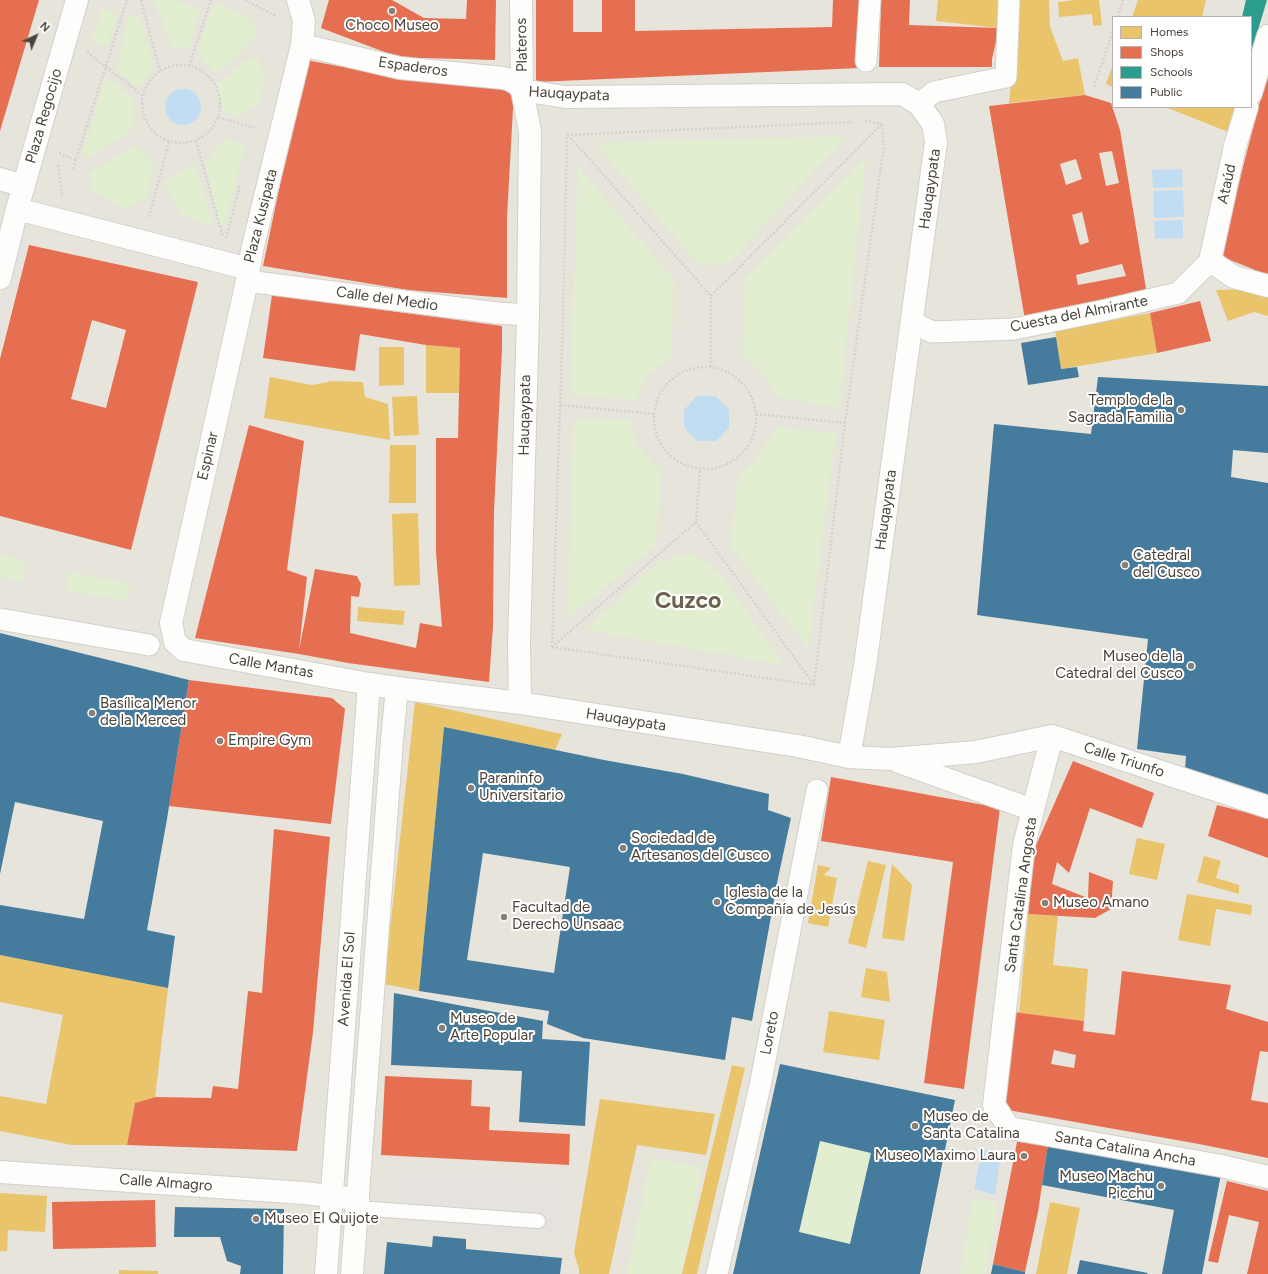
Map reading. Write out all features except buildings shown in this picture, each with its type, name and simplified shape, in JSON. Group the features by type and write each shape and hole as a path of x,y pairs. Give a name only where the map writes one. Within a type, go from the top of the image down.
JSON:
{"street":[{"name":"Plaza Regocijo","path":"0,278 17,209 76,0"},
{"name":"Plaza Kusipata","path":"17,209 248,275 302,45 304,21 298,0"},
{"name":"Plateros","path":"521,0 522,90"},
{"path":"866,61 870,0"},
{"path":"919,104 934,92 1006,77 1009,0"},
{"path":"1252,90 1268,36"},
{"name":"Espaderos","path":"302,45 400,68 504,78 517,84 522,90"},
{"name":"Hauqaypata","path":"849,757 865,666 936,142 933,124 919,104 902,94 565,97 522,90 530,132 520,704 798,746 849,757 891,759"},
{"name":"Ataúd","path":"1210,261 1235,146 1247,108"},
{"path":"0,179 24,186"},
{"path":"1210,261 1234,277 1268,286"},
{"name":"Cuesta del Almirante","path":"912,322 932,332 1014,329 1178,293 1210,261"},
{"name":"Calle del Medio","path":"248,275 496,313 528,315"},
{"name":"Espinar","path":"175,642 171,623 248,275"},
{"path":"0,619 149,645"},
{"name":"Calle Mantas","path":"175,642 184,650 397,688"},
{"name":"Avenida El Sol","path":"326,1274 369,684"},
{"path":"397,688 520,704"},
{"name":"Avenida El Sol","path":"352,1274 397,688"},
{"path":"891,759 976,752 1052,736 1033,810"},
{"name":"Calle Triunfo","path":"1052,736 1268,807"},
{"name":"Santa Catalina Angosta","path":"891,759 1033,810 1024,845 994,1105"},
{"name":"Loreto","path":"717,1274 760,1086 817,790"},
{"name":"Santa Catalina Ancha","path":"994,1105 1009,1128 1221,1166 1268,1176"},
{"name":"Calle Almagro","path":"0,1172 332,1196 358,1203"}],"lane":[{"path":"358,1203 538,1221"}],"path":[{"path":"73,169 127,0"},
{"path":"141,0 160,71"},
{"path":"189,66 211,0"},
{"path":"245,0 278,17"},
{"path":"1118,16 1123,0"},
{"path":"1094,87 1112,34"},
{"path":"85,60 89,45"},
{"path":"87,52 142,95"},
{"path":"174,65 189,66 198,68 213,81 220,102 218,117 208,133 196,141 182,144 169,142 158,137 150,129 144,119 142,95 147,84 160,71 174,65"},
{"path":"218,117 255,128 257,121"},
{"path":"568,135 856,121"},
{"path":"863,121 882,124"},
{"path":"711,296 882,124"},
{"path":"814,685 845,423 884,145 882,124"},
{"path":"568,135 711,296 711,367"},
{"path":"552,646 568,135"},
{"path":"196,141 224,243 241,182"},
{"path":"147,222 169,142"},
{"path":"61,146 58,167 62,194 69,196"},
{"path":"59,153 76,160"},
{"path":"711,367 726,372 740,380 749,393 756,414 753,437 746,450 735,460 722,466 700,470 675,459 663,447 656,431 654,414 658,398 666,385 679,374 694,368 711,367"},
{"path":"560,405 654,414"},
{"path":"756,414 845,423"},
{"path":"700,470 696,522 814,685"},
{"path":"552,646 696,522"},
{"path":"552,646 814,685"}],"shaded area":[{"path":"0,0 1268,0 1268,1274 0,1274"},
{"path":"16,241 26,243 0,345 0,303"},
{"path":"403,1170 560,1181 557,1236 399,1226"}],"green space":[{"path":"153,0 175,0 200,10 190,47 174,48"},
{"path":"215,3 235,10 247,17 255,27 257,34 246,48 216,74 197,52"},
{"path":"102,9 117,14 107,47 91,43"},
{"path":"129,15 140,17 154,65 139,88 116,70"},
{"path":"248,58 257,58 265,74 258,105 240,116 223,111 217,84"},
{"path":"105,78 134,97 133,129 88,158 83,154"},
{"path":"846,136 732,260 722,266 697,263 595,143"},
{"path":"227,137 245,146 225,224 219,224 205,161"},
{"path":"135,145 154,164 146,199 123,210 93,190 90,173"},
{"path":"866,158 839,408 779,397 759,369 742,356 745,280"},
{"path":"195,165 214,227 180,214 164,184 183,168"},
{"path":"578,167 674,280 672,355 647,376 636,401 570,394"},
{"path":"574,419 629,420 638,447 661,471 656,545 567,619"},
{"path":"777,428 836,433 808,648 731,547 738,476 753,462"},
{"path":"693,554 719,572 784,665 586,630 661,560"},
{"path":"0,555 25,561 21,581 0,576"},
{"path":"68,571 128,584 131,590 125,601 68,590"},
{"path":"820,1141 871,1153 850,1244 799,1232"},
{"path":"651,1157 702,1168 681,1274 627,1274"},
{"path":"973,1199 998,1203 985,1274 960,1274"}],"water":[{"path":"183,89 196,94 201,107 196,120 183,125 170,120 165,107 170,94"},
{"path":"1182,169 1183,187 1153,188 1152,170"},
{"path":"1183,190 1184,217 1154,218 1153,191"},
{"path":"1183,220 1183,238 1155,239 1154,221"},
{"path":"697,396 715,396 729,409 729,428 716,441 697,441 684,428 684,410"},
{"path":"982,1150 1001,1153 995,1195 974,1189"}],"place":[{"name":"Choco Museo","path":"392,11"},
{"name":"Templo de la Sagrada Familia","path":"1181,410"},
{"name":"Catedral del Cusco","path":"1125,565"},
{"name":"Museo de la Catedral del Cusco","path":"1191,666"},
{"name":"Basílica Menor de la Merced","path":"92,713"},
{"name":"Empire Gym","path":"220,741"},
{"name":"Paraninfo Universitario","path":"471,788"},
{"name":"Sociedad de Artesanos del Cusco","path":"623,848"},
{"name":"Iglesia de la Compañía de Jesús","path":"717,902"},
{"name":"Museo Amano","path":"1045,903"},
{"name":"Facultad de Derecho Unsaac","path":"504,917"},
{"name":"Museo de Arte Popular","path":"442,1028"},
{"name":"Museo de Santa Catalina","path":"915,1126"},
{"name":"Museo Maximo Laura","path":"1024,1156"},
{"name":"Museo Machu Picchu","path":"1161,1186"},
{"name":"Museo El Quijote","path":"256,1219"}],"district":[{"name":"Cuzco","path":"688,601"}]}
